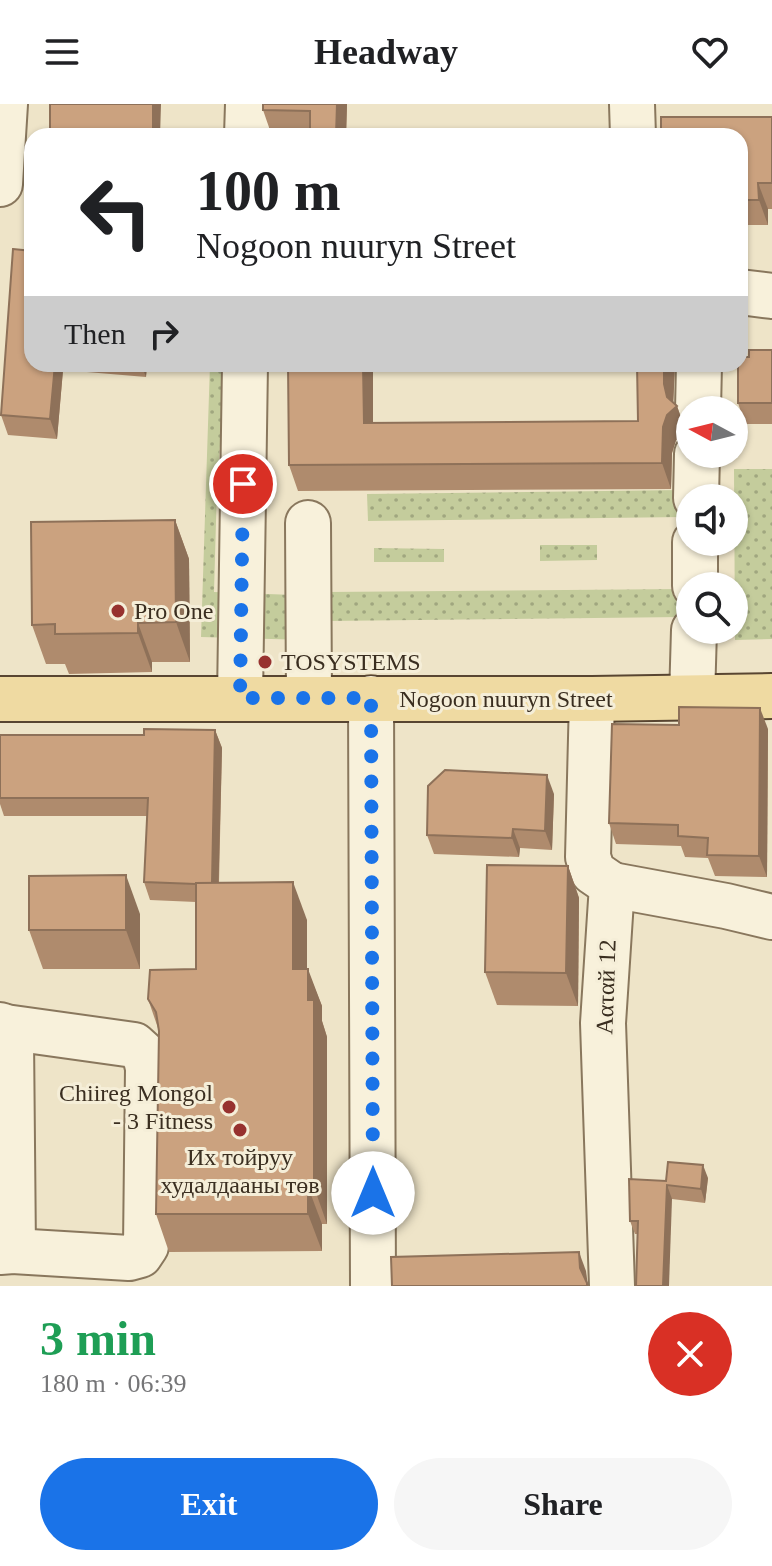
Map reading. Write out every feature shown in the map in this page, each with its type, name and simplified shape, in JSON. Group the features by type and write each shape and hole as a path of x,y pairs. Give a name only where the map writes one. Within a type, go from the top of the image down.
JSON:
{"main road":[{"name":"Nogoon nuuryn Street","path":"0,699 772,696"}],"street":[{"path":"0,184 5,104"},
{"path":"247,128 248,104"},
{"path":"632,104 633,128"},
{"path":"748,293 772,296"},
{"path":"240,698 245,372"},
{"path":"698,396 699,372"},
{"path":"308,523 309,698"},
{"path":"692,698 694,644"},
{"path":"371,698 373,1286"},
{"path":"592,699 588,857 593,872 612,885 772,917"},
{"name":"Ααταй 12","path":"612,885 603,1023 612,1286"},
{"path":"2,1026 11,1038 6,1252 129,1258 143,1271"},
{"path":"2,1026 134,1045 145,1055 148,1068 143,1271"}],"green space":[{"path":"210,372 225,372 217,487 214,592 294,595 306,640 201,637"},
{"path":"734,469 772,469 772,639 748,640 748,572 735,572 735,556 748,556 748,484 734,484"},
{"path":"676,490 676,517 368,521 367,494"},
{"path":"540,545 597,545 597,560 540,561"},
{"path":"374,548 444,549 444,562 374,562"},
{"path":"676,589 676,617 326,621 326,592"}],"building":[{"path":"50,104 153,104 153,128 50,128"},
{"path":"263,104 337,104 336,128 310,128 310,111 263,110"},
{"path":"661,117 772,117 772,183 758,183 759,200 748,200 748,128 661,128"},
{"path":"13,249 24,250 24,372 54,372 50,419 1,415"},
{"path":"749,350 772,350 772,403 748,403 748,396 738,396 738,372 748,372"},
{"path":"288,372 363,372 364,423 638,421 637,372 664,372 667,397 676,407 667,415 663,427 662,463 289,465"},
{"path":"175,520 176,622 138,623 138,633 55,634 55,624 32,625 31,522"},
{"path":"679,707 760,708 759,856 707,855 708,838 678,836 678,825 609,823 612,724 679,725"},
{"path":"144,729 215,730 212,883 144,882 148,798 0,798 0,735 144,735"},
{"path":"445,770 547,775 545,831 513,829 512,838 427,835 428,786"},
{"path":"487,865 568,866 566,973 485,972"},
{"path":"126,875 126,930 29,930 29,876"},
{"name":"Их тойруу худалдааны төв","path":"293,882 293,969 308,969 308,1000 314,1000 314,1187 308,1187 308,1214 156,1214 159,1031 156,1012 148,999 150,970 196,969 196,883"},
{"path":"668,1162 703,1165 701,1189 667,1185 663,1286 636,1286 638,1221 630,1221 629,1179 666,1181"},
{"path":"579,1252 580,1268 587,1286 392,1286 391,1257"}],"place":[{"name":"Pro One","path":"118,611"},
{"name":"TOSYSTEMS","path":"265,662"},
{"name":"Chiireg Mongol - 3 Fitness","path":"229,1107"},
{"name":"Их тойруу худалдааны төв","path":"240,1130"}],"route":[{"path":"243,484 240,698 371,698 373,1193"}]}
